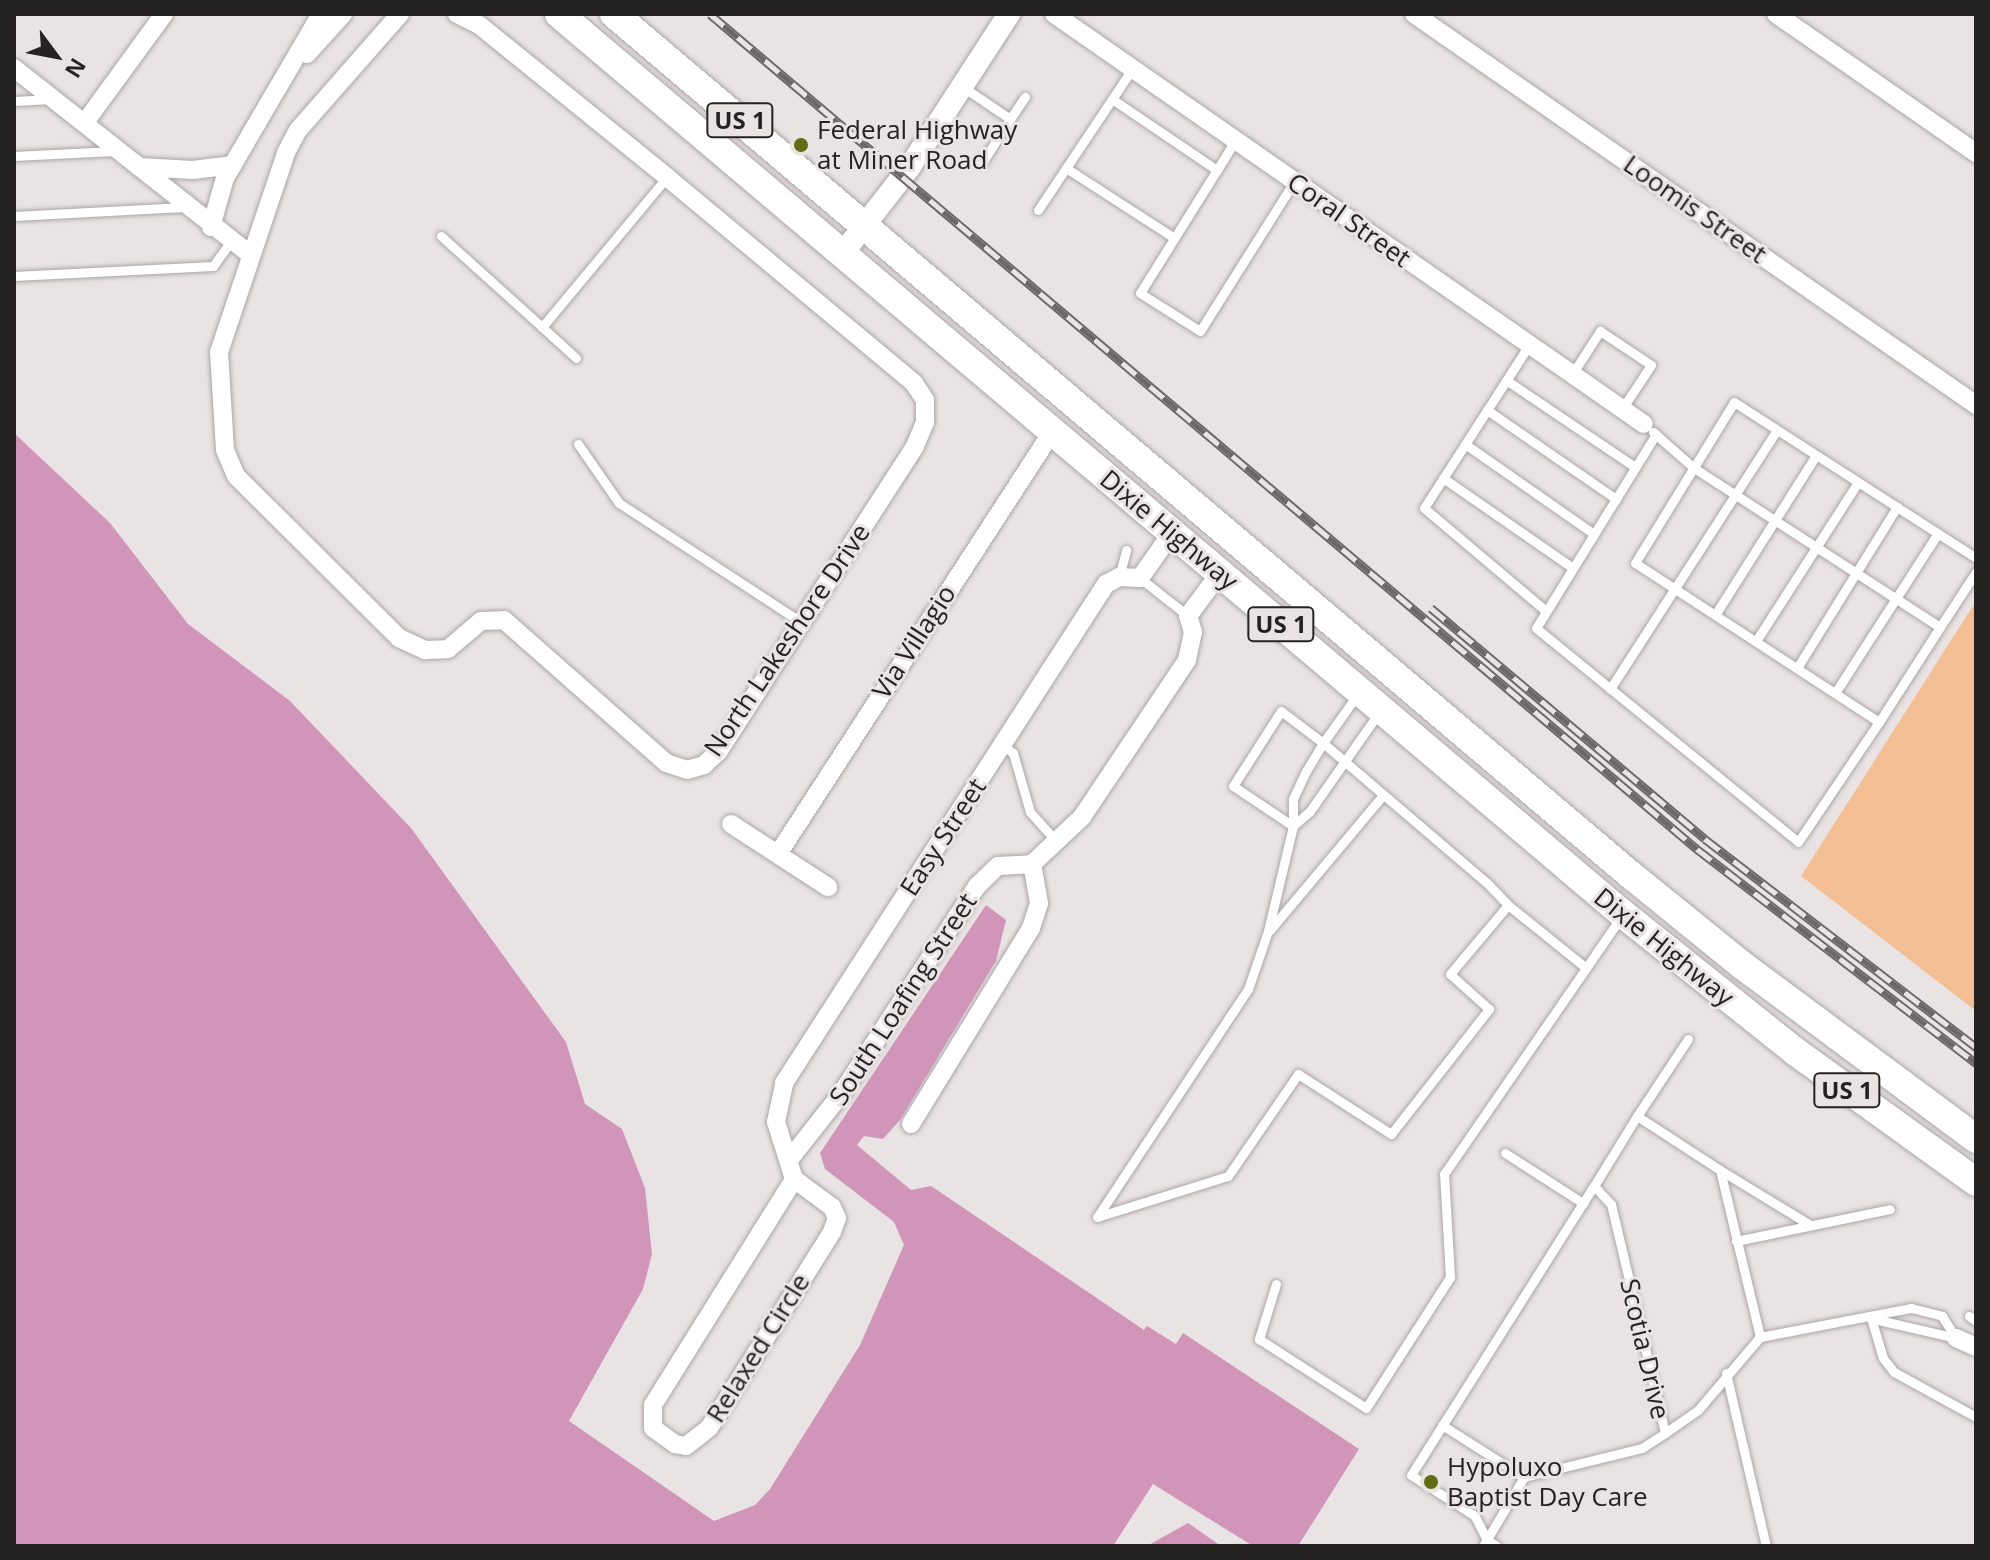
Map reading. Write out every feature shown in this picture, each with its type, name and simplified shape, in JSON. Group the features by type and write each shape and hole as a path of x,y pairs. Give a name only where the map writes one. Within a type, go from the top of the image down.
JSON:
{"main road":[{"name":"Dixie Highway","path":"559,14 1623,914 1720,993 1976,1182"},
{"name":"Dixie Highway","path":"614,14 1421,698 1742,965 1976,1139"},
{"path":"1370,700 1421,698"},
{"path":"1720,993 1742,965"}],"street":[{"path":"86,121 164,14"},
{"path":"211,227 233,165 321,14"},
{"path":"283,81 343,14"},
{"name":"North Lakeshore Drive","path":"400,14 298,130 219,352 225,450 246,490 387,630 412,645 438,650 459,643 481,621 504,620 666,763 687,770 704,765 718,752 915,446 925,423 925,400 914,383 667,177 479,25 457,14"},
{"path":"843,253 963,87 1009,14"},
{"name":"Coral Street","path":"1054,14 1650,429"},
{"name":"Loomis Street","path":"1414,14 1976,405"},
{"path":"1776,14 1976,153"},
{"path":"14,68 86,121 184,207 251,255"},
{"path":"139,167 193,170 233,165"},
{"name":"Via Villagio","path":"778,854 1052,432"},
{"path":"1119,577 1140,578 1172,533"},
{"path":"911,1124 1031,928 1039,903 1032,864 1082,817 1187,660 1193,632 1188,616 1220,573"},
{"name":"Easy Street","path":"794,1179 776,1122 784,1083 1106,584 1119,577"},
{"path":"731,824 828,887"},
{"name":"South Loafing Street","path":"789,1160 841,1094 977,886 998,866 1032,864"},
{"name":"Relaxed Circle","path":"794,1179 832,1207 837,1218 832,1232 709,1428 686,1446 675,1444 653,1428 653,1405 794,1179"},
{"path":"1956,1338 1976,1347"}],"lane":[{"path":"1038,210 1132,69"},
{"path":"963,87 1010,119"},
{"path":"982,163 1025,97"},
{"path":"14,101 54,99"},
{"path":"1112,99 1217,170"},
{"path":"1235,141 1140,293 1200,331 1294,182"},
{"path":"14,156 121,151"},
{"path":"1066,168 1174,238"},
{"path":"542,327 667,177"},
{"path":"14,216 184,207"},
{"path":"441,236 576,358"},
{"path":"14,276 213,266 231,241"},
{"path":"1571,376 1600,331 1651,365 1622,409"},
{"path":"1529,345 1424,508 1546,611"},
{"path":"1506,380 1635,467"},
{"path":"1879,722 1635,563 1734,402 1976,558"},
{"path":"1487,410 1616,499"},
{"path":"1940,627 1694,468 1650,429 1635,467 1536,628 1798,842 1879,722 1976,572"},
{"path":"1610,689 1777,430"},
{"path":"578,444 619,503 801,622"},
{"path":"1465,444 1594,534"},
{"path":"1715,615 1816,455"},
{"path":"1443,478 1573,568"},
{"path":"1756,641 1858,482"},
{"path":"1797,668 1897,507"},
{"path":"1835,693 1938,533"},
{"path":"1119,577 1126,550"},
{"path":"1140,578 1188,616"},
{"path":"1370,700 1323,743 1293,799 1293,826 1268,931 1248,989 1097,1217 1228,1176 1298,1074 1391,1134 1489,1009 1450,974 1508,905"},
{"path":"1293,826 1310,811 1343,762 1370,700"},
{"path":"1293,826 1233,786 1281,711 1323,743 1508,905 1586,968"},
{"path":"1003,745 1013,753 1030,812 1057,842"},
{"path":"1268,931 1383,795"},
{"path":"1276,1284 1259,1339 1366,1408 1450,1277 1444,1174 1623,914"},
{"path":"1485,1543 1475,1516 1411,1475 1688,1039"},
{"path":"1637,1116 1810,1225"},
{"path":"1505,1153 1583,1203"},
{"path":"1720,1170 1760,1337 1911,1308 1942,1316 1956,1338"},
{"name":"Scotia Drive","path":"1594,1186 1611,1204 1665,1433 1698,1410 1726,1373 1760,1337"},
{"path":"1736,1241 1890,1209"},
{"path":"1871,1318 1956,1338"},
{"path":"1871,1318 1883,1358 1894,1372 1976,1417"},
{"path":"1726,1373 1766,1546"},
{"path":"1442,1425 1524,1477"},
{"path":"1485,1543 1524,1477 1642,1448 1665,1433"},
{"path":"1485,1543 1497,1546"}],"shaded area":[{"path":"14,433 110,523 188,624 290,701 411,828 566,1042 585,1104 622,1129 645,1188 652,1254 643,1289 569,1421 714,1521 755,1505 770,1489 860,1345 904,1245 894,1222 825,1169 820,1153 986,905 1006,920 996,961 900,1120 883,1139 864,1136 857,1145 911,1190 931,1186 1144,1330 1147,1326 1176,1344 1183,1333 1359,1449 1298,1546 1253,1546 1153,1484 1113,1546 14,1546"},
{"path":"1976,601 1976,1011 1801,876"},
{"path":"1188,1523 1221,1546 1147,1546"}],"railway":[{"path":"710,14 1697,849 1976,1063"},
{"path":"1431,608 1705,839 1976,1047"}],"place":[{"name":"Federal Highway at Miner Road","path":"801,145"},
{"name":"Hypoluxo Baptist Day Care","path":"1431,1482"}]}
